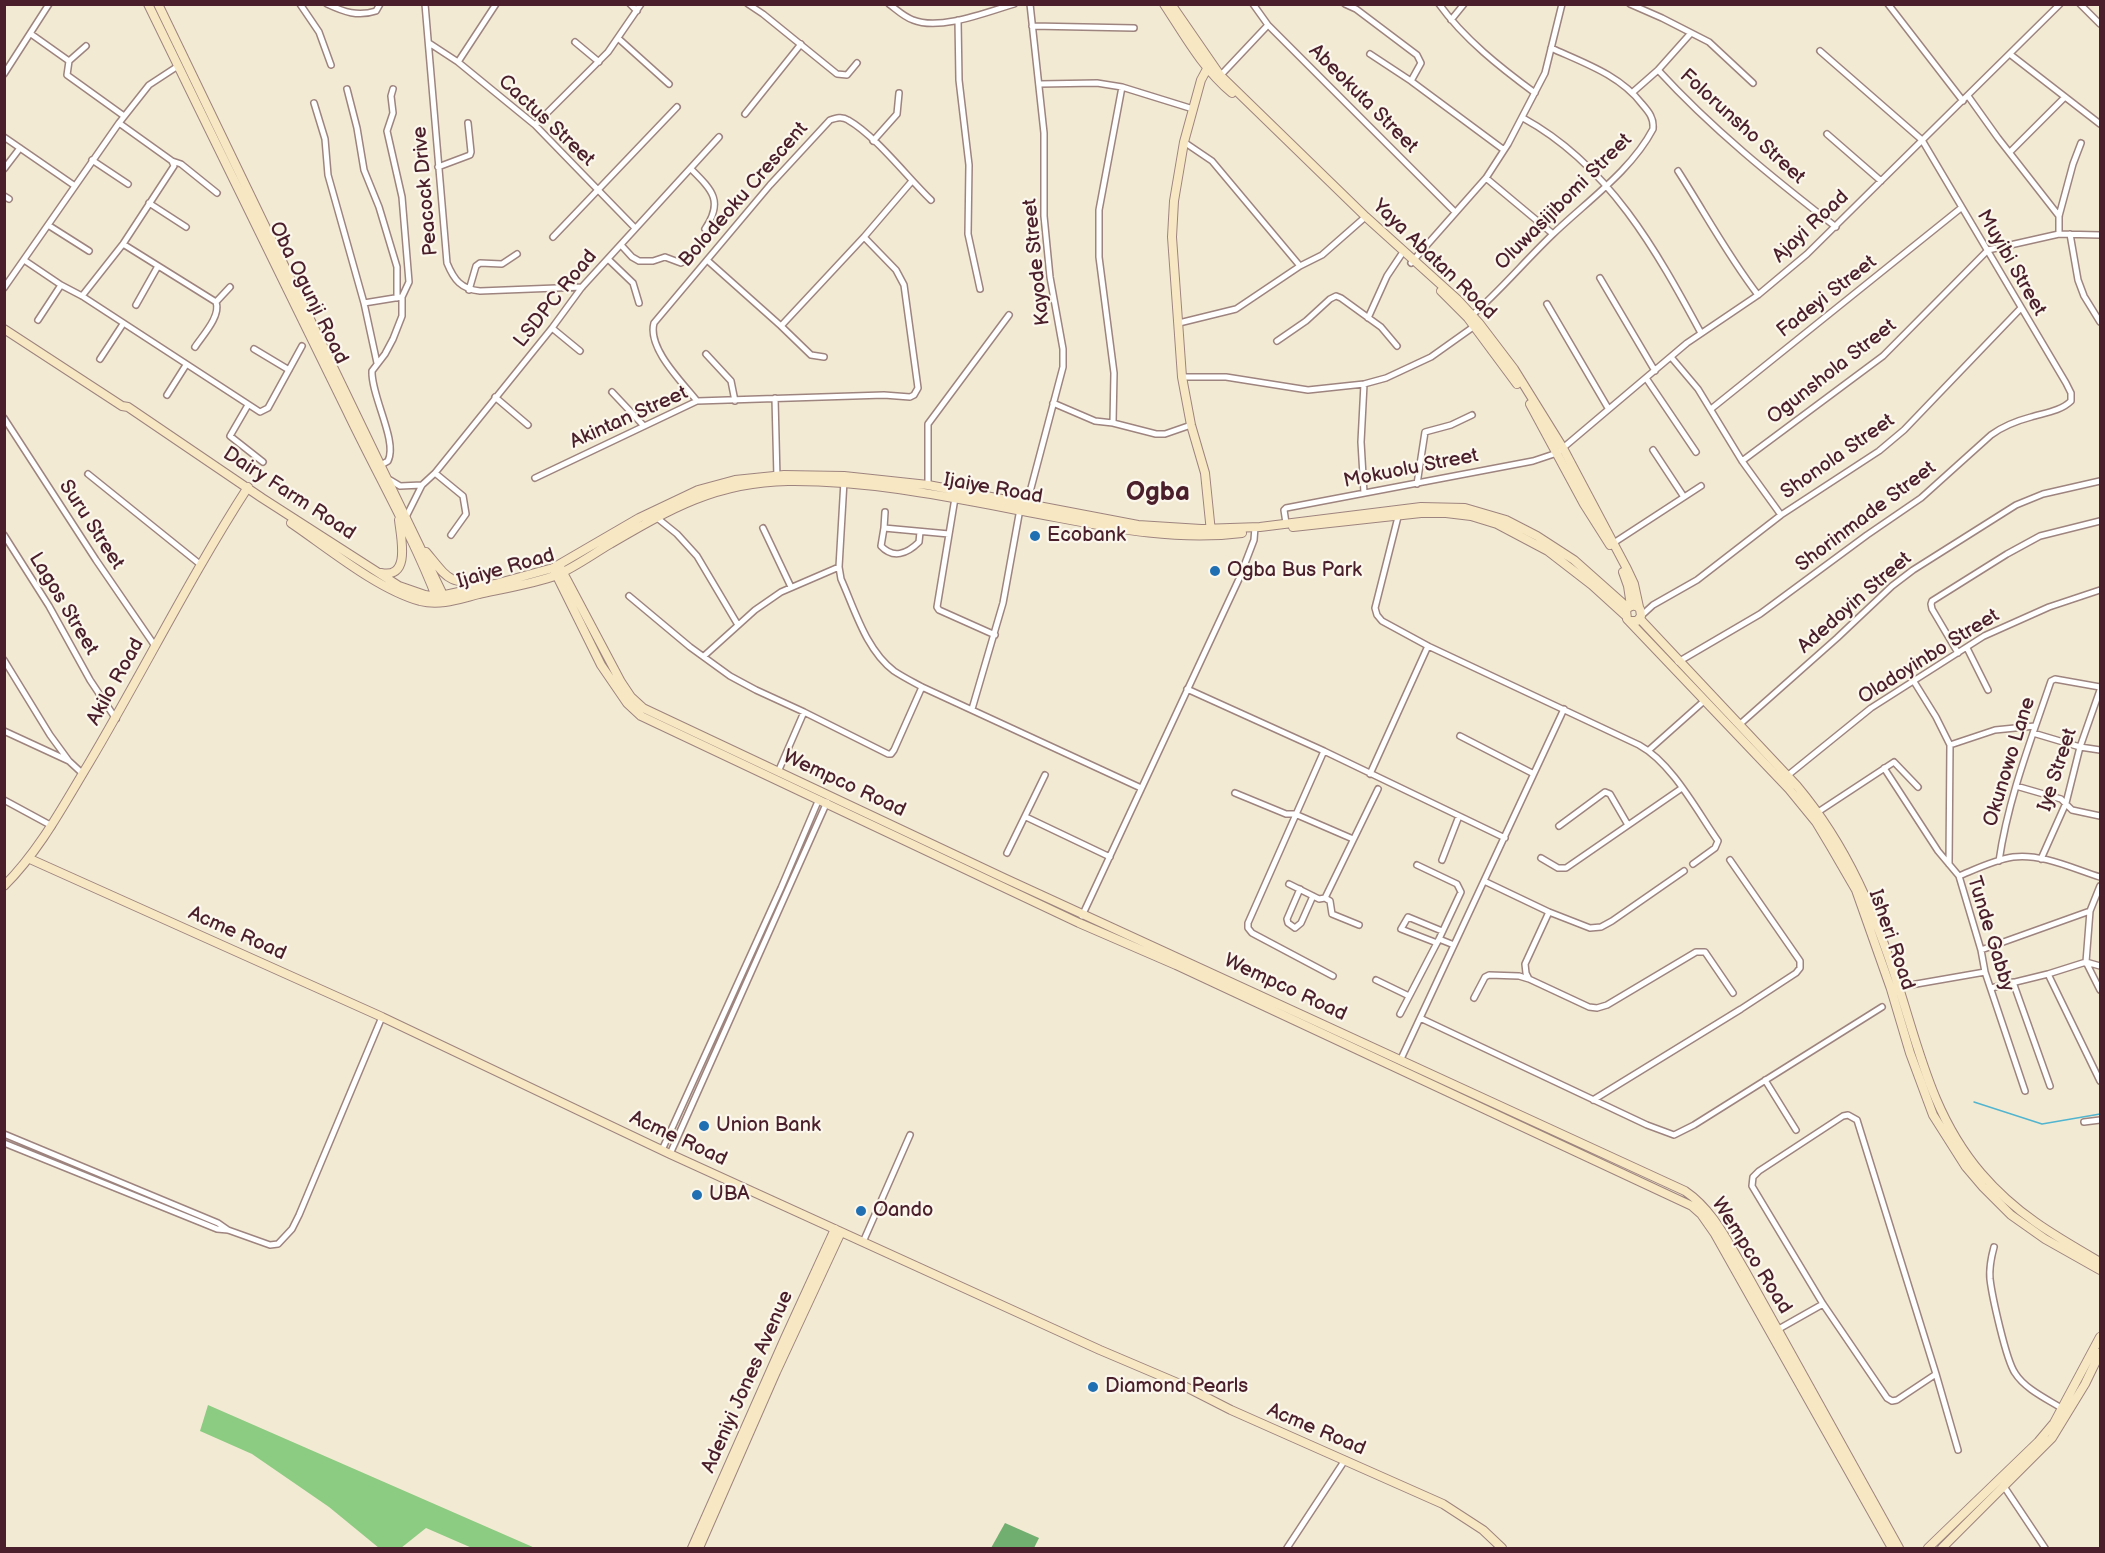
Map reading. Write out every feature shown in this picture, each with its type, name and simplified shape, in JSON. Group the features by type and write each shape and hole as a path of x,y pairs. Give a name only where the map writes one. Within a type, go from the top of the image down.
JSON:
{"main road":[{"name":"Oba Ogunji Road","path":"147,4 316,338"},
{"name":"Oba Ogunji Road","path":"158,4 441,600"},
{"name":"Yaya Abatan Road","path":"1164,4 1219,78 1401,255 1413,261"},
{"name":"Yaya Abatan Road","path":"1171,4 1209,66"},
{"path":"178,66 186,62"},
{"path":"1209,66 1184,142 1174,201 1172,237 1182,377 1191,425 1205,472 1211,533"},
{"name":"Yaya Abatan Road","path":"1219,78 1477,324 1560,450 1584,504 1613,544 1628,586 1634,613"},
{"name":"Dairy Farm Road","path":"4,329 122,406 128,407 372,578 418,600 441,600"},
{"name":"Oba Ogunji Road","path":"378,466 387,478 420,544 441,600"},
{"name":"Ijaiye Road","path":"441,600 558,570 682,504 721,489 777,479"},
{"name":"Ijaiye Road","path":"844,479 1138,525 1211,533 1399,512"},
{"name":"Ijaiye Road","path":"441,600 495,584 558,570 639,518 686,495 735,480 844,479 928,485 1023,508"},
{"name":"Dairy Farm Road","path":"246,490 399,586 441,600"},
{"name":"Akilo Road","path":"5,883 30,859 52,826 116,719 155,646 246,490"},
{"name":"Isheri Road","path":"1399,512 1446,506 1466,508 1506,520 1537,536 1574,560 1634,613 1787,776 1818,812 1852,867 1923,1090 1933,1115 1947,1138 1983,1187 2011,1215 2044,1239 2100,1270"},
{"path":"379,573 395,572 400,566 403,555 397,510"},
{"name":"Ijaiye Road","path":"1255,529 1286,523 1399,512"},
{"path":"420,544 443,573 455,581 495,584"},
{"name":"Wempco Road","path":"558,570 621,682 631,697 643,708 778,772 825,798 1079,923 1399,1063"},
{"name":"Wempco Road","path":"558,570 602,665 627,702 640,716 1083,914 1399,1063 1692,1206 1701,1214 1741,1271 1777,1330 1899,1548"},
{"name":"Isheri Road","path":"1634,613 1704,701 1789,789 1816,822 1859,889 1899,987 1930,1087 1941,1112 1966,1153 1989,1181 2024,1215 2048,1233 2100,1262"},
{"name":"Acme Road","path":"30,859 382,1017 670,1154 1100,1350 1180,1384 1231,1410 1443,1504 1483,1530 1502,1548"},
{"name":"Adeniyi Jones Avenue","path":"692,1548 785,1338 838,1230"},
{"name":"Adeniyi Jones Avenue","path":"699,1548 838,1230"},
{"name":"Wempco Road","path":"1741,1271 1892,1548"},
{"path":"1942,1548 2054,1423 2100,1337"},
{"path":"1928,1548 2002,1483 2059,1428 2100,1353"}],"street":[{"path":"4,74 49,4"},
{"path":"300,4 319,32 331,65"},
{"path":"327,4 364,15 376,11 380,4"},
{"name":"Peacock Drive","path":"425,4 447,262 458,284 469,290"},
{"path":"458,62 496,4"},
{"path":"630,4 637,11"},
{"path":"534,125 599,62 619,39 641,4"},
{"path":"748,4 837,74 847,75 857,63"},
{"path":"889,4 912,20 930,23 958,20 1014,4"},
{"name":"Kayode Street","path":"972,709 995,635 1023,508 1063,367 1063,348 1050,278 1044,216 1044,133 1030,4"},
{"name":"Abeokuta Street","path":"1253,4 1268,25 1455,212"},
{"path":"1345,4 1356,9 1420,58 1421,63 1411,81"},
{"path":"1440,4 1450,20 1535,93"},
{"path":"1450,20 1464,4"},
{"path":"1413,261 1486,178 1523,118 1545,73 1562,4"},
{"path":"1630,4 1691,33 1720,51 1753,83"},
{"path":"1888,4 1963,101"},
{"name":"Ajayi Road","path":"1560,450 1701,333 1758,295 1836,228 2060,4"},
{"path":"2080,4 2100,24"},
{"path":"958,20 959,80 969,165 968,234 980,290"},
{"path":"1219,78 1268,25"},
{"path":"1032,26 1134,28"},
{"path":"1634,92 1658,70 1691,33"},
{"path":"31,34 69,61"},
{"path":"619,39 669,84"},
{"path":"575,42 599,62"},
{"name":"Cactus Street","path":"429,43 458,62 534,125 635,228"},
{"path":"744,114 801,44"},
{"path":"86,46 69,61 67,75 124,116"},
{"name":"Oluwasijibomi Street","path":"1471,317 1553,234 1606,186 1637,153 1653,129 1652,116 1634,92 1600,69 1551,48"},
{"name":"Muyibi Street","path":"1820,51 1922,140 1988,250 2020,309 2066,383 2071,393 2071,401"},
{"path":"1370,54 1411,81 1504,150"},
{"path":"2011,55 2100,124"},
{"path":"4,288 124,116 149,85 178,66"},
{"name":"Folorunsho Street","path":"1658,70 1721,133 1764,171 1836,228"},
{"path":"1040,84 1097,83 1122,87 1193,109"},
{"path":"1113,423 1114,373 1099,257 1099,210 1122,87"},
{"path":"347,88 364,170 379,207 397,267 402,316 386,354 371,374 391,454 388,461 378,466"},
{"path":"364,303 400,297 409,282 402,197 387,131 393,113 391,96 393,89"},
{"path":"873,141 897,114 899,93"},
{"path":"1968,96 2059,216"},
{"path":"2010,152 2065,97"},
{"path":"314,103 325,139 328,175 364,303 377,363"},
{"path":"553,237 677,106"},
{"name":"Bolodeoku Crescent","path":"697,401 654,343 652,329 657,318 770,185 830,120 842,117 848,119 931,200"},
{"path":"1523,118 1565,145 1587,164 1624,206 1662,263 1701,333"},
{"path":"119,123 172,161 181,164 217,193"},
{"path":"438,167 470,155 468,123"},
{"path":"1827,134 1881,181"},
{"path":"4,137 75,186"},
{"name":"LSDPC Road","path":"406,517 422,485 552,328 582,287 719,137"},
{"path":"1184,142 1212,161 1300,266"},
{"path":"2059,234 2059,216 2081,143"},
{"path":"4,170 20,148"},
{"path":"92,160 128,184"},
{"path":"82,296 123,244 172,170 172,161"},
{"path":"691,169 710,190 714,200 716,209 714,217 705,230"},
{"path":"1678,171 1718,233 1734,264 1758,295"},
{"path":"1486,178 1553,234"},
{"path":"782,326 912,181"},
{"path":"149,203 186,227"},
{"name":"Fadeyi Street","path":"1711,409 1961,208"},
{"path":"1179,323 1236,309 1300,266 1317,259 1363,219"},
{"path":"48,225 89,251"},
{"path":"1988,250 2059,234 2100,235"},
{"path":"2070,234 2078,280 2084,296 2100,322"},
{"name":"Akintan Street","path":"535,478 697,401 884,395 910,397 918,391 904,285 896,270 864,237"},
{"path":"123,244 216,302 218,308 214,317 195,346"},
{"path":"621,245 639,261 665,258 681,263 687,260 692,253"},
{"name":"Ogunshola Street","path":"1742,461 1882,357 1988,250"},
{"path":"516,254 502,264 480,263 476,266 469,290 582,287"},
{"path":"1368,318 1387,276 1401,255"},
{"path":"608,259 633,283 639,303"},
{"path":"24,260 260,412 265,411 302,346"},
{"path":"707,260 782,326 811,355 824,357"},
{"path":"136,305 158,266"},
{"path":"1600,278 1655,371"},
{"path":"38,320 61,285"},
{"path":"216,302 230,286"},
{"path":"1277,341 1336,296 1381,327 1397,346"},
{"path":"1547,304 1608,408"},
{"name":"Shonola Street","path":"1634,613 1697,580 1781,515 1879,451 1904,430 2020,309"},
{"path":"928,485 927,428 930,421 1009,315"},
{"path":"100,359 123,324"},
{"path":"1182,377 1226,376 1308,390 1364,384 1386,378 1431,357 1477,324"},
{"path":"552,328 580,351"},
{"path":"254,349 289,370"},
{"path":"706,354 731,381 735,401"},
{"path":"1671,357 1711,409 1742,461 1781,515"},
{"path":"167,395 186,365"},
{"path":"1646,378 1696,452"},
{"path":"1364,384 1361,442 1364,493"},
{"path":"612,392 644,426"},
{"path":"495,397 528,425"},
{"path":"775,398 777,479"},
{"name":"Shorinmade Street","path":"1678,662 1760,614 1921,498 1997,431 2014,422 2067,406 2071,401"},
{"path":"1053,403 1095,421 1165,434 1191,425"},
{"path":"248,405 230,436 263,462"},
{"path":"1417,484 1425,432 1451,425 1472,415"},
{"name":"Suru Street","path":"4,418 155,646"},
{"name":"Mokuolu Street","path":"1286,523 1284,510 1286,508 1533,461 1560,450"},
{"path":"1653,450 1684,497"},
{"path":"435,472 463,496 466,514 451,535"},
{"path":"88,474 201,565"},
{"path":"387,478 400,486 422,485"},
{"path":"844,479 839,567 841,579 872,647 894,671 922,687 1141,788"},
{"name":"Adedoyin Street","path":"1739,725 1892,586 1913,570 2016,505 2043,494 2100,481"},
{"path":"1613,544 1701,486"},
{"path":"955,498 937,607 939,610 995,635"},
{"path":"885,512 881,546 891,554 900,555 914,547 919,542 920,532"},
{"path":"1399,512 1376,608 1377,615 1382,621 1428,646 1655,754 1682,788 1718,841 1716,848 1693,864"},
{"path":"656,517 697,556 738,625"},
{"path":"1958,653 1932,609 1930,604 1932,601 2040,536 2100,521"},
{"path":"763,528 791,587"},
{"path":"884,528 949,534"},
{"path":"1079,923 1239,579 1255,529"},
{"name":"Lagos Street","path":"4,535 49,606 90,680 116,719"},
{"path":"704,656 754,610 791,587 839,567"},
{"name":"Oladoyinbo Street","path":"1787,776 1871,708 1984,636 2049,607 2100,590"},
{"path":"629,596 730,676 891,754 922,687"},
{"path":"1370,774 1428,646"},
{"path":"1966,648 1988,690"},
{"path":"4,660 50,735 69,762 83,774"},
{"name":"Okunowo Lane","path":"1999,861 2003,832 2016,786 2051,681 2055,679 2100,688"},
{"path":"1913,680 1950,745 1950,864"},
{"name":"Iye Street","path":"2041,859 2066,803 2080,747 2100,688"},
{"path":"1186,689 1324,751 1505,838"},
{"path":"1649,750 1704,701"},
{"path":"1399,1063 1505,838 1532,773 1564,709"},
{"path":"778,772 804,712"},
{"path":"1950,745 1995,730 2035,726"},
{"path":"4,731 69,762"},
{"path":"2033,734 2100,750"},
{"path":"1460,736 1532,773"},
{"path":"1324,751 1248,923 1248,928 1252,933 1282,950 1333,976"},
{"path":"1818,812 1891,763 1897,764 1918,788"},
{"name":"Tunde Gabby","path":"1884,768 1938,851 1959,876 1982,950 1984,972 2025,1091"},
{"path":"1007,853 1045,775"},
{"path":"2016,786 2061,799 2072,810 2100,816"},
{"path":"1541,858 1558,868 1566,868 1682,788"},
{"path":"1325,897 1378,789"},
{"path":"1559,826 1605,792 1610,794 1628,825"},
{"path":"1235,793 1286,814 1295,814 1353,839"},
{"path":"662,1150 825,798"},
{"path":"670,1154 825,798"},
{"path":"4,800 52,826"},
{"path":"1442,860 1459,816"},
{"path":"1026,817 1110,857"},
{"path":"1959,876 2014,857 2041,859 2100,877"},
{"path":"1593,1100 1741,1010 1800,968 1800,961 1730,860"},
{"path":"1400,1014 1461,892 1460,887 1417,866"},
{"path":"1484,881 1549,912 1590,928 1600,927 1612,921 1684,871"},
{"path":"1289,884 1313,896 1322,899 1325,897"},
{"path":"2100,886 2090,911 2086,962 2100,990"},
{"path":"1300,889 1287,919 1294,928 1301,923 1313,896"},
{"path":"1325,897 1330,901 1332,914 1359,925"},
{"path":"1982,950 2090,911"},
{"path":"1529,979 1525,963 1549,912"},
{"path":"1442,931 1408,917 1401,929 1454,945"},
{"path":"1474,998 1488,975 1519,976 1589,1007 1597,1008 1607,1005 1701,951 1705,952 1733,993"},
{"path":"1991,988 2086,962 2100,966"},
{"path":"1899,987 1984,972"},
{"path":"2048,974 2100,1081"},
{"path":"1376,980 1409,996"},
{"path":"2013,982 2050,1086"},
{"path":"1420,1018 1647,1125 1674,1135 1694,1125 1882,1007"},
{"path":"4,1134 126,1184 222,1231 228,1230 270,1245 278,1244 292,1229 382,1017"},
{"path":"694,1079 702,1082"},
{"path":"1765,1080 1796,1130"},
{"path":"1936,1374 1897,1400 1892,1401 1887,1398 1823,1304 1752,1186 1753,1177 1759,1171 1843,1116 1848,1115 1857,1120 1936,1374 1958,1450"},
{"path":"2084,1122 2100,1120"},
{"path":"863,1242 910,1135"},
{"path":"4,1143 196,1217"},
{"path":"124,1191 126,1184"},
{"path":"1994,1247 1990,1265 1990,1280 2007,1355 2014,1372 2023,1383 2062,1409"},
{"path":"1777,1330 1823,1304"},
{"path":"1287,1548 1345,1460"},
{"path":"2002,1483 2045,1548"}],"green space":[{"path":"208,1405 535,1548 472,1548 426,1528 401,1548 379,1548 329,1507 252,1454 200,1431"},
{"path":"1005,1523 1039,1538 1034,1548 991,1548"}],"waterway":[{"path":"1974,1102 2042,1124 2100,1114"}],"place":[{"name":"Ecobank","path":"1035,536"},
{"name":"Ogba Bus Park","path":"1215,571"},
{"name":"Union Bank","path":"704,1126"},
{"name":"UBA","path":"697,1195"},
{"name":"Oando","path":"861,1211"},
{"name":"Diamond Pearls","path":"1093,1387"}],"district":[{"name":"Ogba","path":"1158,493"}]}
